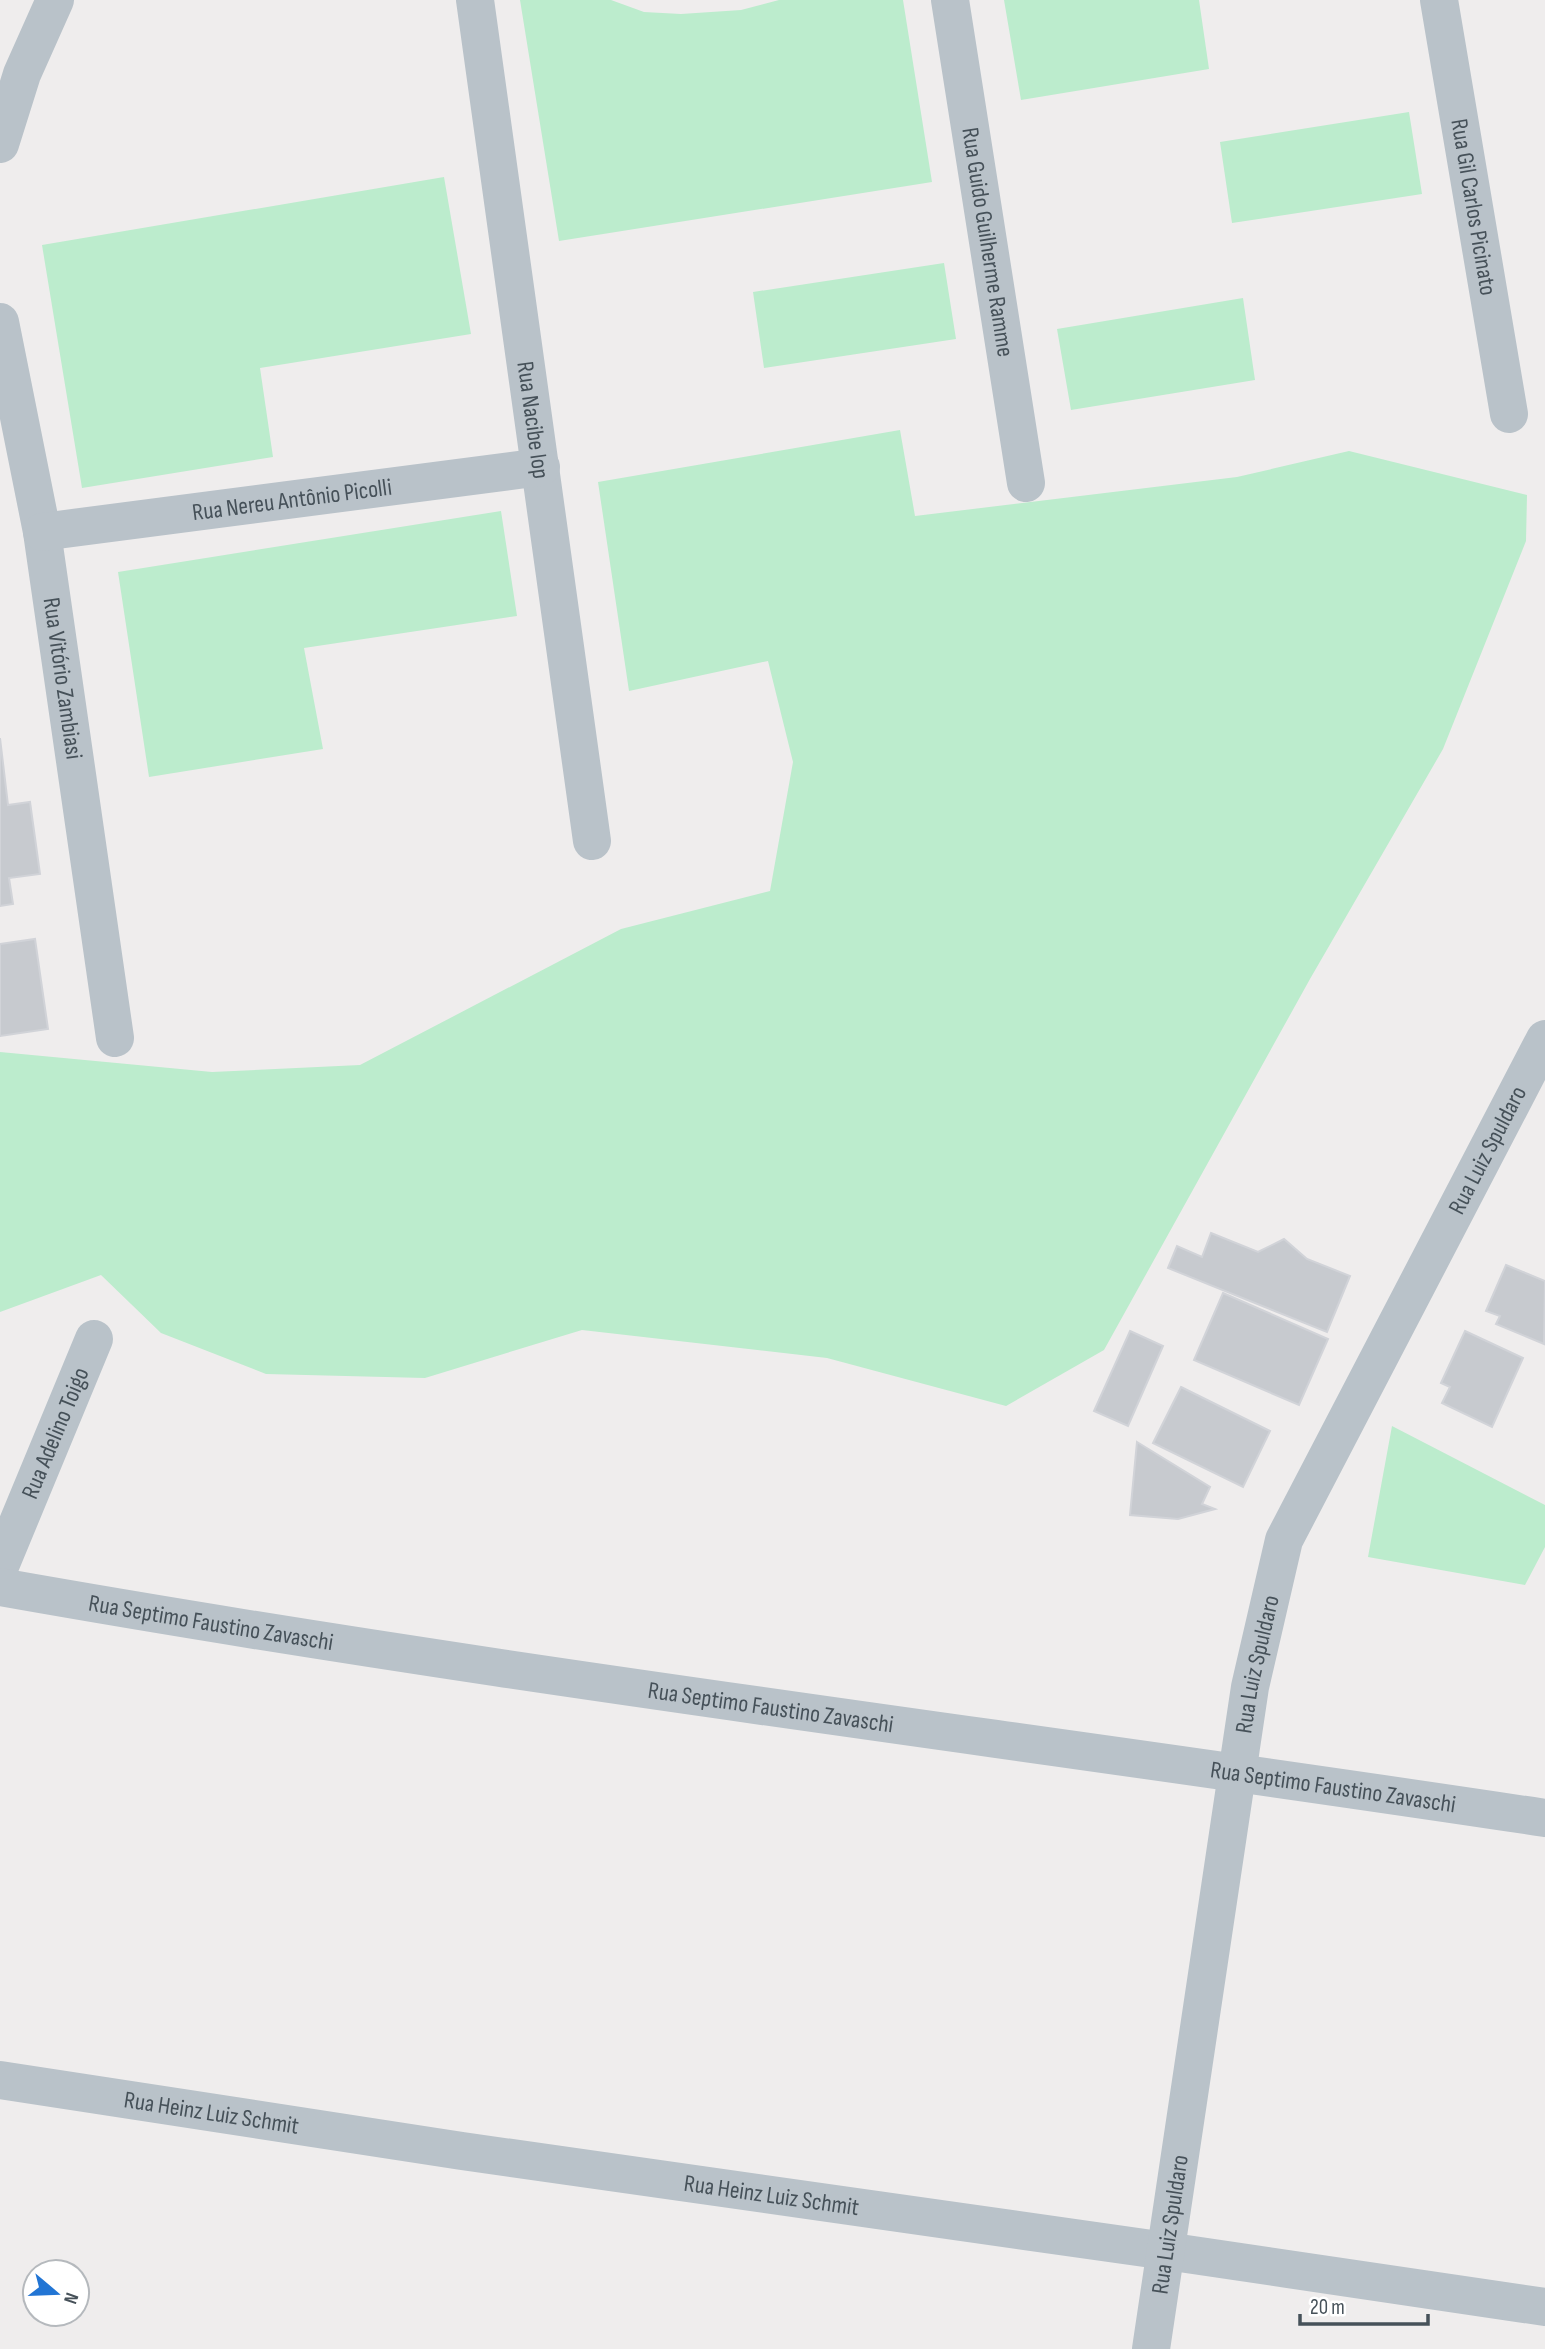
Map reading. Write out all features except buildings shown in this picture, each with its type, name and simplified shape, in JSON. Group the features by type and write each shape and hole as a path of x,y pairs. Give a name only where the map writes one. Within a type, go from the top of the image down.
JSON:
{"street":[{"path":"0,144 22,74 55,0"},
{"name":"Rua Nacibe Iop","path":"475,0 592,841"},
{"name":"Rua Guido Guilherme Ramme","path":"950,0 1026,483"},
{"name":"Rua Gil Carlos Picinato","path":"1438,0 1509,414"},
{"name":"Rua Vitório Zambiasi","path":"0,322 42,532 115,1038"},
{"name":"Rua Nereu Antônio Picolli","path":"42,532 541,467"},
{"name":"Rua Luiz Spuldaro","path":"1151,2349 1251,1687 1284,1540 1545,1039"},
{"name":"Rua Adelino Toigo","path":"0,1566 94,1339"},
{"name":"Rua Septimo Faustino Zavaschi","path":"0,1587 569,1679 1545,1818"},
{"name":"Rua Heinz Luiz Schmit","path":"0,2080 476,2153 1545,2307"}],"green space":[{"path":"520,0 611,0 644,12 681,14 741,10 779,0 903,0 932,182 559,241"},
{"path":"1004,0 1199,0 1209,69 1021,100"},
{"path":"1409,112 1422,194 1232,223 1220,142"},
{"path":"444,177 471,334 260,368 273,457 82,488 42,245"},
{"path":"944,263 956,339 764,368 753,292"},
{"path":"1243,298 1255,380 1071,410 1057,329"},
{"path":"900,430 915,516 1237,477 1349,451 1527,495 1526,541 1443,749 1310,979 1104,1350 1006,1406 827,1358 582,1330 425,1378 266,1374 161,1333 101,1275 0,1312 0,1052 212,1072 360,1065 621,929 770,891 793,762 768,661 629,691 598,482"},
{"path":"501,511 517,616 304,648 323,749 149,777 118,572"},
{"path":"1392,1426 1545,1505 1545,1547 1525,1585 1368,1557"}]}
